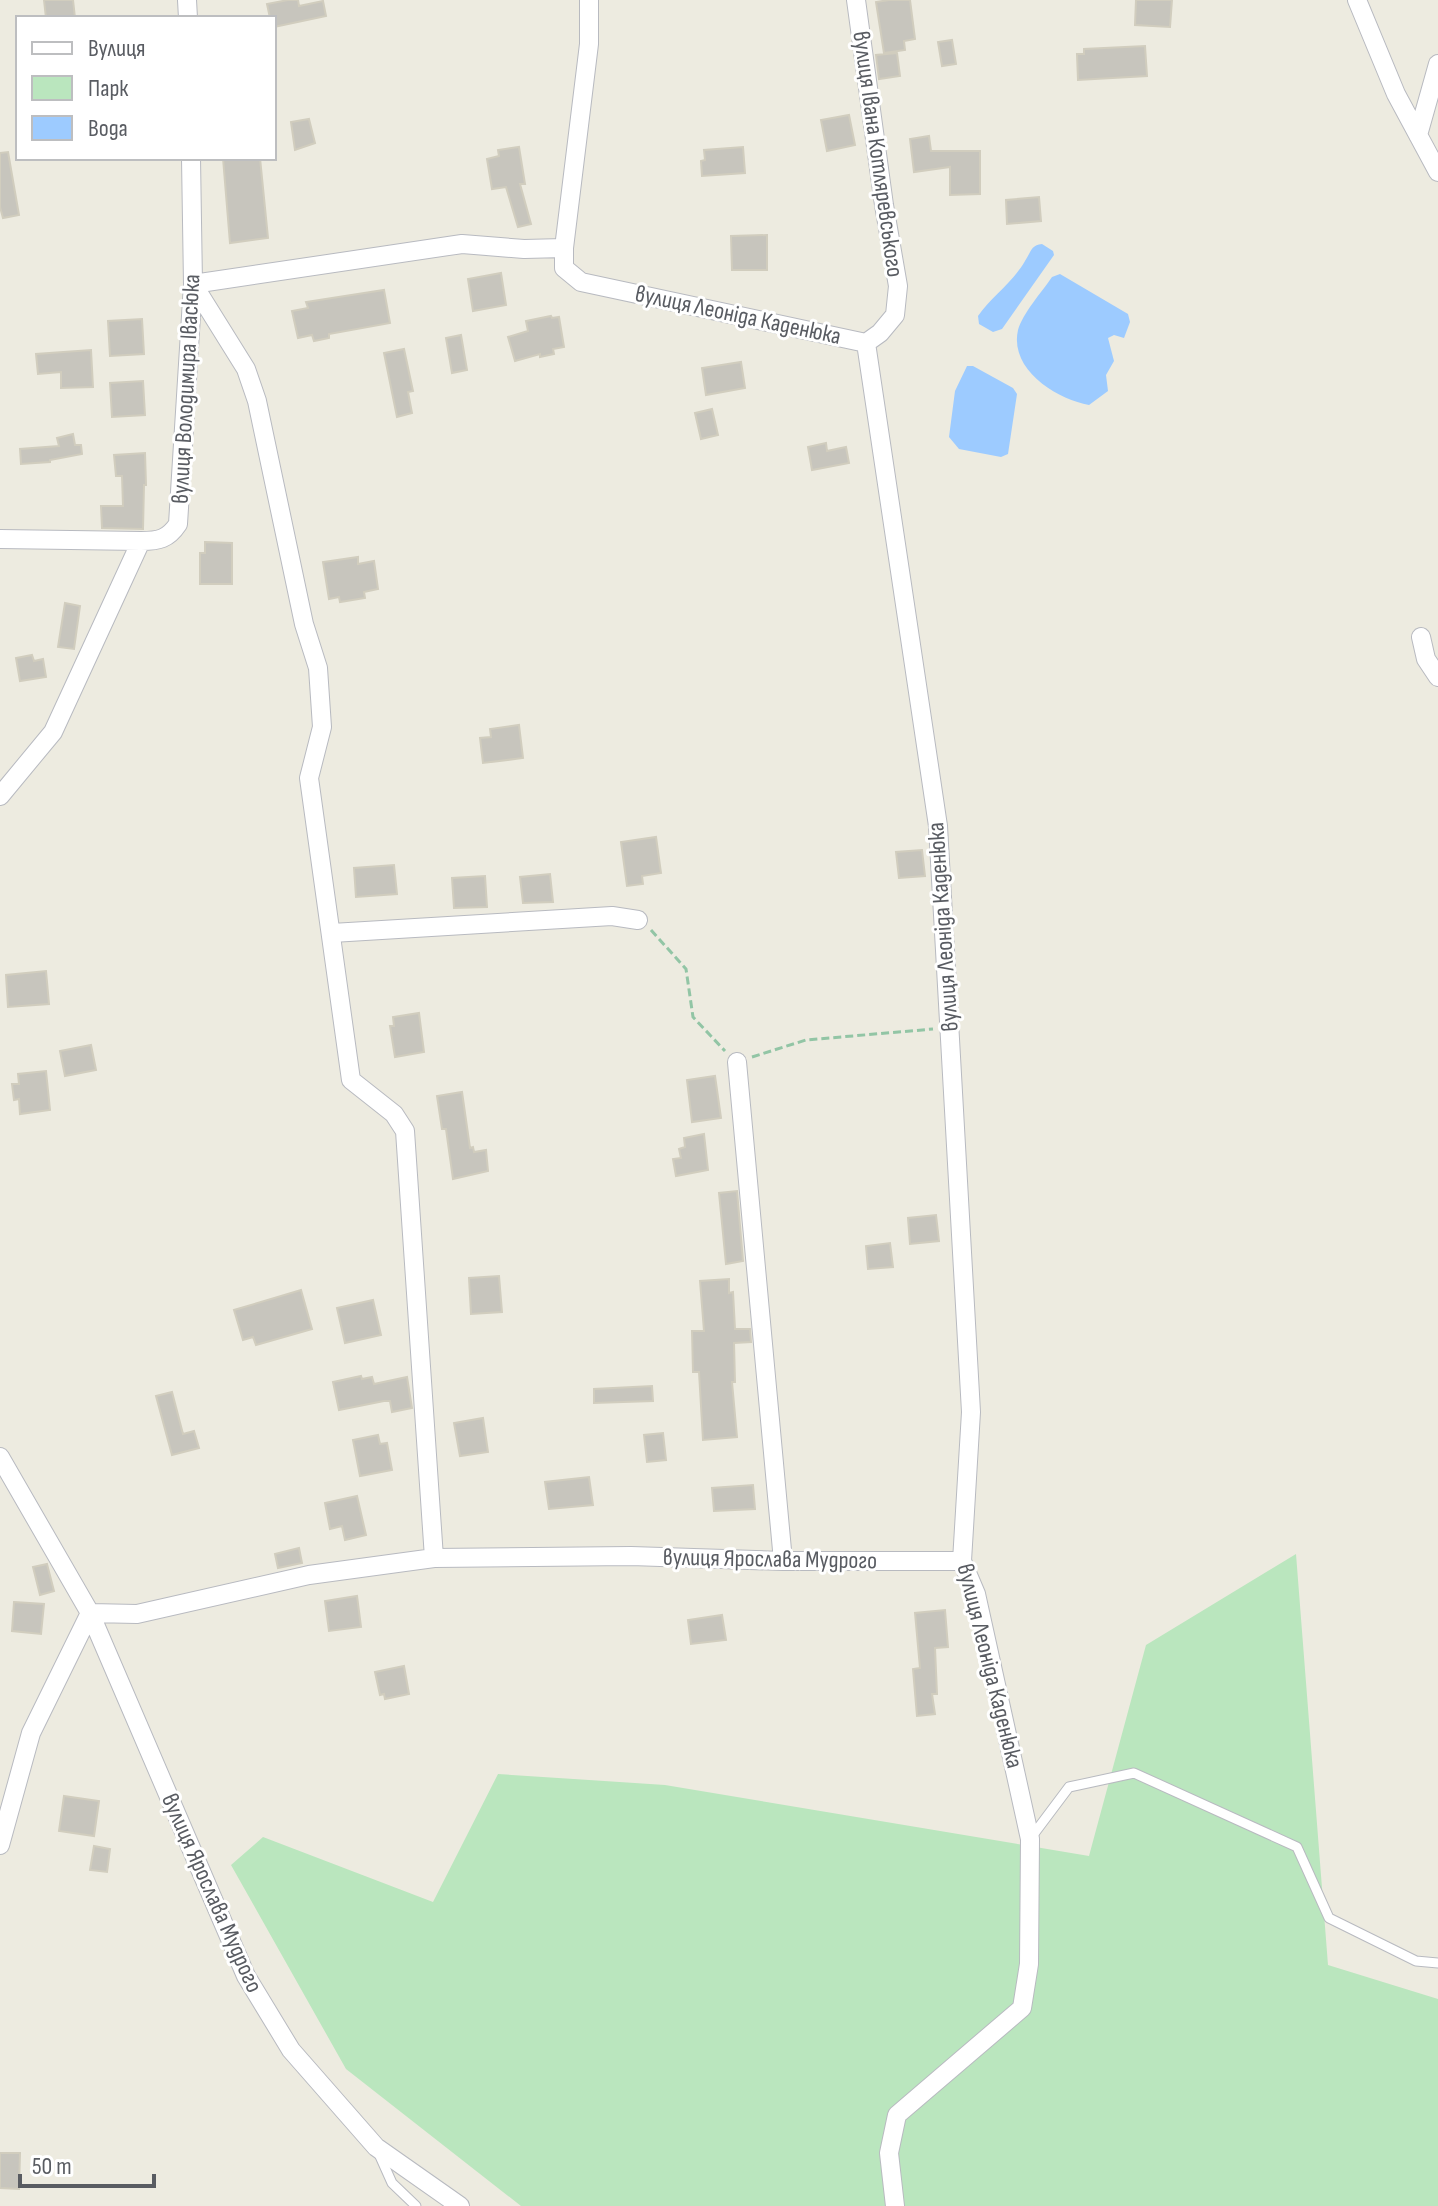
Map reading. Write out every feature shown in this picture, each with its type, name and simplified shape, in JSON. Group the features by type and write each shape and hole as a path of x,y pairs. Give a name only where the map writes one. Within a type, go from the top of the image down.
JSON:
{"street":[{"path":"434,1558 405,1131 394,1114 351,1080 309,778 322,727 318,668 304,624 257,401 246,369 193,284 462,244 524,249 564,248 589,44 589,0"},
{"name":"вулиця Івана Котляревського","path":"856,0 898,286 895,315 880,333 866,343"},
{"path":"1357,0 1396,94 1438,172"},
{"path":"1418,135 1438,64"},
{"name":"вулиця Володимира Івасюка","path":"141,541 157,541 170,535 178,524 193,284 191,160"},
{"name":"вулиця Леоніда Каденюка","path":"564,248 564,268 581,282 866,343 938,826 971,1412 962,1561 976,1594 1030,1839 1029,1964 1022,2008 897,2115 889,2153 895,2206"},
{"path":"0,539 141,541 53,732 0,796"},
{"path":"1421,637 1426,659 1438,677"},
{"path":"332,933 612,916 638,920"},
{"path":"737,1062 783,1561"},
{"name":"вулиця Ярослава Мудрого","path":"0,1457 90,1613 246,1976 291,2050 376,2147 460,2206"},
{"name":"вулиця Ярослава Мудрого","path":"90,1613 137,1614 309,1575 434,1558 631,1556 783,1561 962,1561"},
{"path":"0,1845 31,1733 90,1613"}],"lane":[{"path":"1030,1839 1069,1787 1134,1773 1297,1847 1329,1918 1416,1961 1438,1963"},
{"path":"376,2147 392,2183 416,2206"}],"path":[{"path":"638,920 660,937 686,969 693,1017 737,1062 806,1040 950,1028"}],"green space":[{"path":"1296,1554 1328,1965 1438,1999 1438,2206 521,2206 346,2069 231,1865 263,1837 433,1902 498,1774 665,1785 1089,1856 1146,1645"}],"water":[{"path":"1042,244 1054,255 1002,329 993,332 979,324 978,316 1015,276 1033,247"},
{"path":"1060,274 1128,314 1130,322 1124,338 1114,335 1108,338 1114,361 1106,375 1108,391 1089,405 1063,396 1038,380 1021,358 1017,344 1018,330 1024,317 1052,277"},
{"path":"967,366 973,366 1013,388 1017,394 1008,454 1001,457 959,449 949,437 955,391"}],"building":[{"path":"44,0 73,0 75,16 46,16"},
{"path":"298,0 299,6 323,1 326,16 276,27 276,16 270,16 267,4"},
{"path":"910,0 915,39 904,41 905,50 884,53 876,2"},
{"path":"1136,0 1172,0 1170,27 1135,25"},
{"path":"952,40 956,64 942,66 938,42"},
{"path":"1145,46 1147,76 1078,80 1077,54 1084,54 1084,49"},
{"path":"897,53 900,76 879,79 876,55"},
{"path":"849,115 855,145 827,151 821,120"},
{"path":"309,119 315,143 295,150 291,122"},
{"path":"929,136 931,151 980,151 980,194 950,195 950,167 914,172 910,139"},
{"path":"519,147 525,184 520,184 531,224 518,227 506,187 492,189 487,159 499,156 498,150"},
{"path":"743,147 745,173 702,176 704,150"},
{"path":"8,152 19,215 3,218 0,207 0,153"},
{"path":"223,160 260,160 268,238 230,243"},
{"path":"1039,197 1041,221 1007,224 1006,200"},
{"path":"767,235 767,270 732,270 731,236"},
{"path":"501,273 506,305 473,311 468,279"},
{"path":"384,290 390,323 329,334 329,338 314,341 312,335 298,338 292,311 308,308 306,302"},
{"path":"559,317 564,347 553,349 554,354 540,357 540,354 515,361 508,337 528,331 526,321"},
{"path":"142,319 144,354 110,356 108,321"},
{"path":"461,335 467,370 452,373 446,338"},
{"path":"404,349 413,391 408,392 412,413 397,417 384,353"},
{"path":"91,350 93,387 61,388 61,372 38,374 36,354"},
{"path":"741,362 745,388 706,395 702,368"},
{"path":"143,381 145,415 112,417 110,383"},
{"path":"712,409 718,435 701,439 695,413"},
{"path":"73,434 75,445 81,445 82,454 50,462 21,464 20,449 59,446 57,438"},
{"path":"826,443 827,451 846,447 849,463 812,470 808,447"},
{"path":"145,453 143,529 102,528 101,506 123,506 122,476 116,476 114,455"},
{"path":"205,542 232,543 232,584 200,584 200,553 205,553"},
{"path":"358,557 358,564 374,561 378,589 364,592 365,598 340,602 339,597 329,599 323,562"},
{"path":"65,603 80,606 74,649 58,647"},
{"path":"32,655 34,661 43,659 46,677 20,681 16,658"},
{"path":"519,725 523,758 483,763 480,738 491,737 490,729"},
{"path":"656,837 661,873 642,876 643,884 627,886 621,842"},
{"path":"922,850 925,876 899,878 896,852"},
{"path":"394,865 397,894 356,897 354,868"},
{"path":"550,874 553,902 523,903 520,877"},
{"path":"485,876 487,907 454,908 452,878"},
{"path":"46,971 49,1004 8,1007 6,975"},
{"path":"419,1013 424,1052 395,1057 390,1026 394,1026 393,1017"},
{"path":"91,1045 96,1070 65,1076 60,1051"},
{"path":"46,1071 50,1110 20,1114 19,1099 14,1100 12,1084 19,1084 18,1074"},
{"path":"715,1076 721,1118 692,1122 687,1080"},
{"path":"462,1092 470,1148 473,1147 474,1152 486,1150 488,1171 453,1179 446,1129 442,1129 437,1096"},
{"path":"704,1134 708,1170 676,1176 673,1159 681,1158 679,1149 685,1147 684,1138"},
{"path":"737,1191 743,1261 726,1264 719,1193"},
{"path":"936,1215 939,1241 910,1244 908,1218"},
{"path":"890,1243 893,1267 868,1269 866,1246"},
{"path":"499,1276 502,1312 471,1314 469,1278"},
{"path":"729,1279 729,1293 733,1292 735,1329 750,1329 751,1342 734,1343 735,1382 732,1382 737,1437 703,1440 699,1372 693,1372 692,1331 704,1331 700,1281"},
{"path":"301,1290 312,1329 256,1345 253,1337 243,1340 234,1310"},
{"path":"373,1300 381,1335 345,1343 337,1308"},
{"path":"361,1376 362,1379 372,1377 374,1384 407,1377 412,1408 392,1412 390,1401 384,1401 339,1410 333,1382"},
{"path":"652,1386 653,1401 594,1403 594,1389"},
{"path":"172,1392 183,1434 194,1431 199,1448 172,1455 156,1396"},
{"path":"483,1418 488,1452 460,1456 454,1423"},
{"path":"663,1433 666,1460 647,1462 644,1435"},
{"path":"378,1435 380,1444 387,1443 392,1470 360,1476 353,1440"},
{"path":"589,1477 593,1505 549,1509 545,1482"},
{"path":"753,1485 755,1509 714,1511 712,1488"},
{"path":"357,1496 366,1535 345,1540 342,1526 330,1529 325,1503"},
{"path":"299,1548 302,1563 278,1568 275,1554"},
{"path":"47,1564 54,1591 40,1595 33,1567"},
{"path":"357,1596 361,1627 329,1631 325,1601"},
{"path":"14,1602 44,1604 41,1634 12,1631"},
{"path":"945,1610 948,1647 935,1648 937,1694 932,1694 935,1714 917,1716 913,1669 920,1668 915,1613"},
{"path":"722,1615 726,1640 691,1644 688,1620"},
{"path":"404,1666 409,1694 385,1699 384,1694 380,1695 375,1672"},
{"path":"64,1796 99,1801 94,1836 59,1831"},
{"path":"94,1846 110,1849 107,1872 90,1870"},
{"path":"0,2153 20,2153 19,2189 0,2188"}]}
